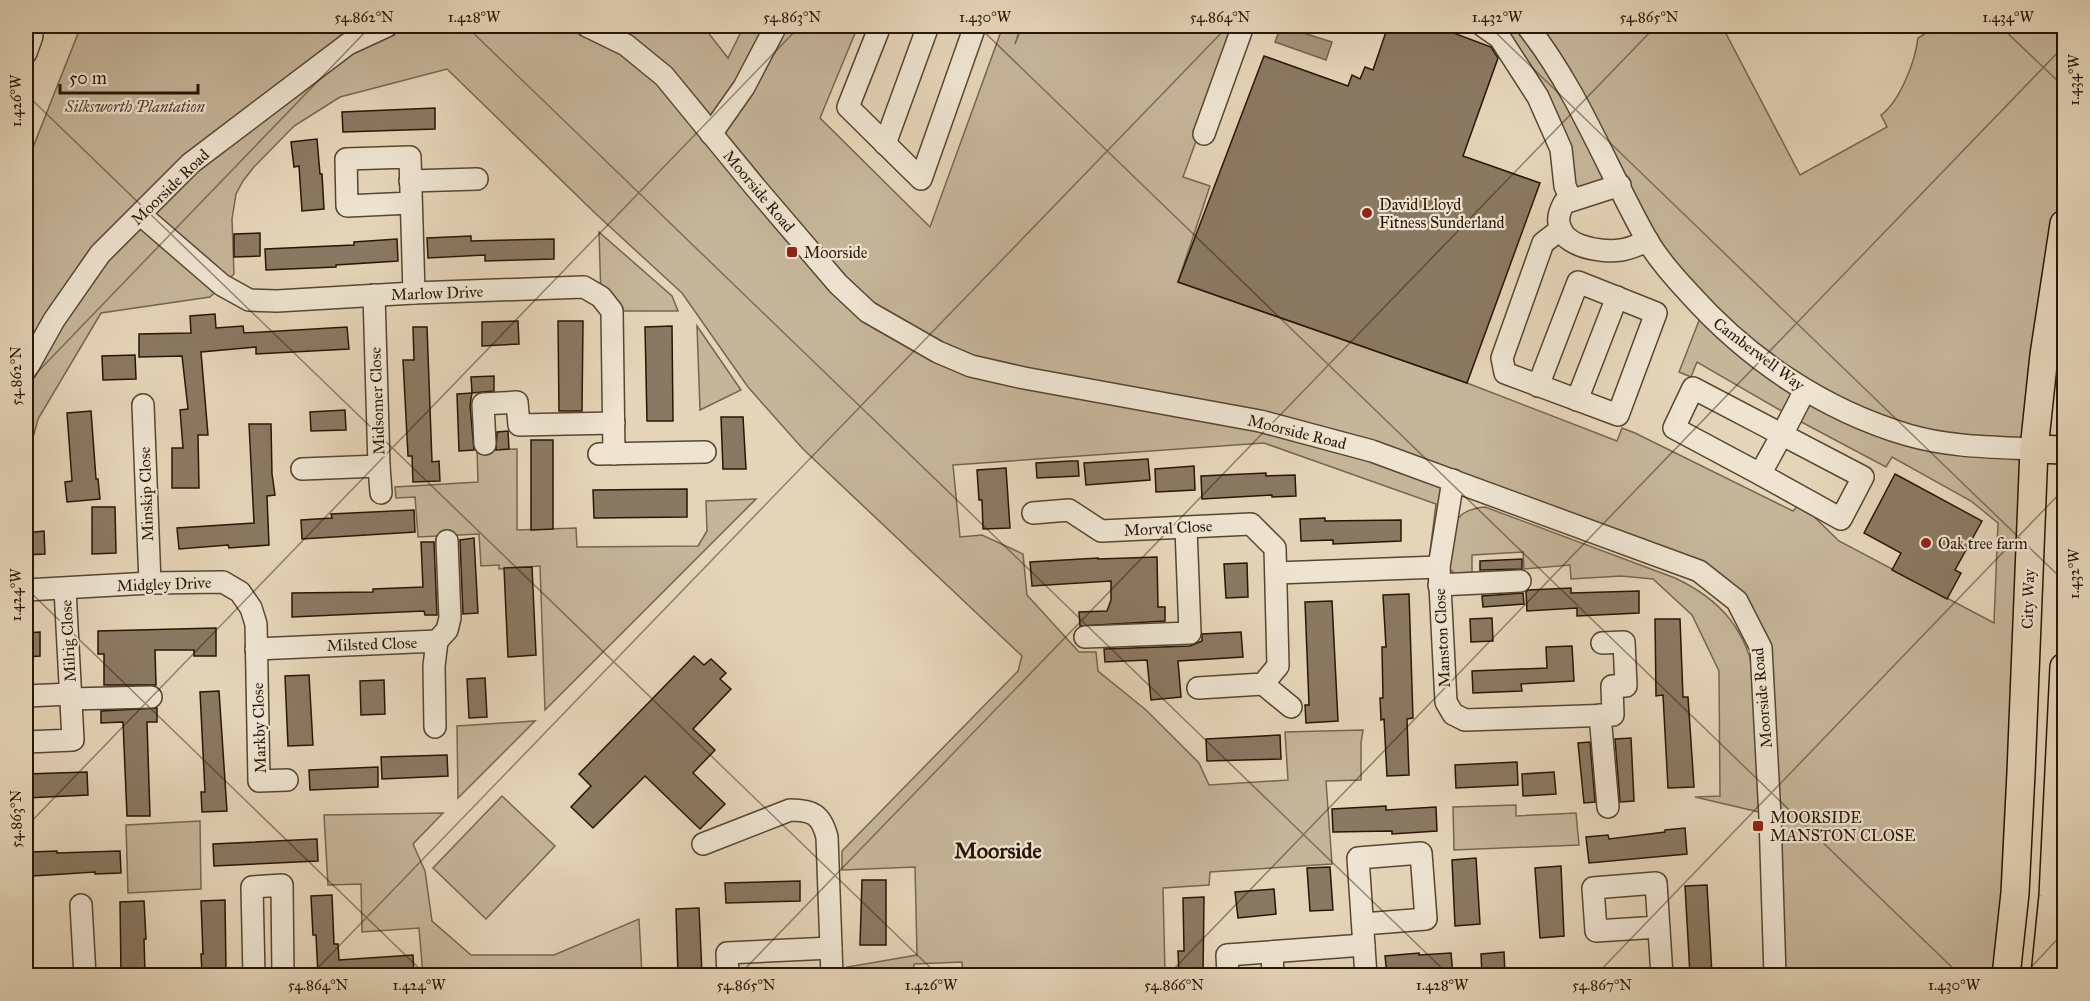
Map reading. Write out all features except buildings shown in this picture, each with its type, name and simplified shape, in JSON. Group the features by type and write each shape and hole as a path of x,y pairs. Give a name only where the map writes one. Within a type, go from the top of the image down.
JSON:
{"main road":[{"name":"City Way","path":"2006,975 2020,795 2034,449 2044,355 2064,224"},
{"path":"2034,449 2064,450"},
{"path":"2045,975 2053,896 2064,667"}],"street":[{"name":"Moorside Road","path":"26,370 54,320 100,254 191,163 348,44 387,26"},
{"name":"Moorside Road","path":"587,26 626,45 664,76 838,284 868,312 938,352 971,366 1024,378 1260,421 1372,451 1699,571 1737,601 1761,648 1775,975"},
{"path":"711,134 744,87 776,26"},
{"path":"880,26 848,107 921,179 975,26"},
{"path":"885,144 928,26"},
{"path":"1204,134 1244,26"},
{"path":"1483,26 1500,38 1538,97 1561,149 1565,186 1571,200"},
{"name":"Camberwell Way","path":"1527,26 1547,51 1648,241 1671,274 1718,325 1790,382 1856,417 1910,435 1976,448 2034,449"},
{"path":"411,204 347,206 346,159 410,157 414,293"},
{"path":"410,181 477,179"},
{"path":"1620,185 1564,203 1558,217 1561,229 1572,243 1593,250 1622,250 1648,241"},
{"name":"Marlow Drive","path":"141,215 222,285 249,300 277,301 584,287 601,297 612,311 614,423 607,454 705,452"},
{"path":"1538,386 1578,282 1656,313 1618,415 1538,386 1505,373 1502,358 1544,243 1561,229"},
{"name":"Midsomer Close","path":"302,469 379,466 374,295"},
{"path":"1577,400 1617,297"},
{"path":"1693,388 1782,435 1863,477 1841,519 1674,428 1693,388"},
{"path":"1760,474 1805,390"},
{"path":"485,444 483,404 517,402 519,425 614,423"},
{"name":"Minskip Close","path":"143,405 150,583"},
{"path":"379,466 381,493"},
{"name":"Manston Close","path":"1453,480 1439,576 1446,702 1453,714 1465,720 1600,715"},
{"name":"Morval Close","path":"1033,513 1069,510 1101,531 1251,524 1275,548 1278,666 1263,684"},
{"path":"1085,637 1190,633 1186,528"},
{"path":"437,641 447,630 450,618 447,541"},
{"path":"1276,573 1439,576 1520,581"},
{"name":"Midgley Drive","path":"26,590 150,583 223,582 240,592 251,608 256,624 256,649"},
{"name":"Milrig Close","path":"26,742 73,740 65,589"},
{"name":"Milsted Close","path":"256,649 437,641 434,666 435,727"},
{"path":"1602,642 1624,642 1626,686 1607,687 1613,715 1600,715 1608,807"},
{"name":"Markby Close","path":"256,649 259,781 287,780"},
{"path":"1198,688 1263,684 1291,707"},
{"name":"Milrig Close","path":"26,696 71,696"},
{"path":"71,696 151,697"},
{"path":"703,844 790,810 805,810 817,816 824,826 827,837 832,975"},
{"path":"254,975 252,887 282,885 283,975"},
{"path":"81,905 85,975"},
{"path":"1363,924 1366,975"},
{"path":"1659,927 1662,975"},
{"path":"1228,975 1227,955 1364,945"},
{"path":"728,975 727,953 831,948"},
{"path":"1272,952 1273,975"}],"green space":[{"name":"Silksworth Plantation","path":"81,26 703,26 728,58 744,26 858,26 820,118 930,227 1003,26 1021,26 1015,44 1022,26 1238,26 1183,177 1210,186 1178,282 1467,383 1617,441 1622,428 1635,433 1793,511 1800,503 1839,541 1994,623 1998,523 1971,501 1892,457 1886,467 1792,417 1697,362 1691,377 1679,372 1700,318 1620,185 1571,200 1561,149 1483,26 1722,26 1800,175 1887,127 1881,115 1888,109 1906,80 1918,38 1928,32 1925,26 2064,26 2064,224 2006,975 1775,975 1761,648 1699,571 1453,480 1440,560 1429,560 1436,504 1264,443 953,465 960,537 982,535 1023,554 1027,595 1079,652 1096,652 1098,671 1146,710 1199,763 1209,785 1288,780 1285,732 1363,730 1361,780 1326,781 1332,864 1210,872 1209,885 1163,888 1165,974 963,975 962,962 914,964 913,975 848,975 847,967 917,955 915,867 842,870 842,851 1018,671 1022,656 803,449 748,387 682,293 596,214 447,69 340,97 294,126 253,168 236,194 232,219 234,274 210,297 101,313 38,419 26,464 26,165"},
{"path":"599,232 672,296 678,311 612,311 601,297"},
{"path":"697,326 741,390 700,410"},
{"path":"517,449 517,530 576,528 577,547 698,546 707,531 706,501 756,499 545,710 540,566 499,569 499,565 481,566 479,534 418,537 415,497 396,498 395,487 478,482 477,450"},
{"path":"1485,507 1675,578 1706,596 1730,619 1746,647 1756,682 1759,812 1695,797 1720,796 1719,671 1692,615 1653,579 1621,576 1571,579 1570,565 1524,569 1523,552 1472,555 1472,576 1456,575 1447,563 1454,525 1464,513"},
{"path":"535,721 458,798 457,726"},
{"path":"502,796 555,846 486,919 433,868"},
{"path":"1516,805 1516,816 1576,813 1579,845 1454,850 1453,807"},
{"path":"443,813 413,844 425,871 432,921 471,955 554,955 639,919 642,975 423,975 419,928 362,932 361,884 328,885 324,815"},
{"path":"200,821 201,889 128,893 126,825"}],"shaded area":[{"path":"1281,26 1332,42 1326,60 1275,42"}],"place":[{"name":"David Lloyd Fitness Sunderland","path":"1367,213"},
{"name":"Moorside","path":"792,252"},
{"name":"Oak tree farm","path":"1926,543"},
{"name":"MOORSIDE MANSTON CLOSE","path":"1758,826"}],"district":[{"name":"Moorside","path":"998,850"}]}
